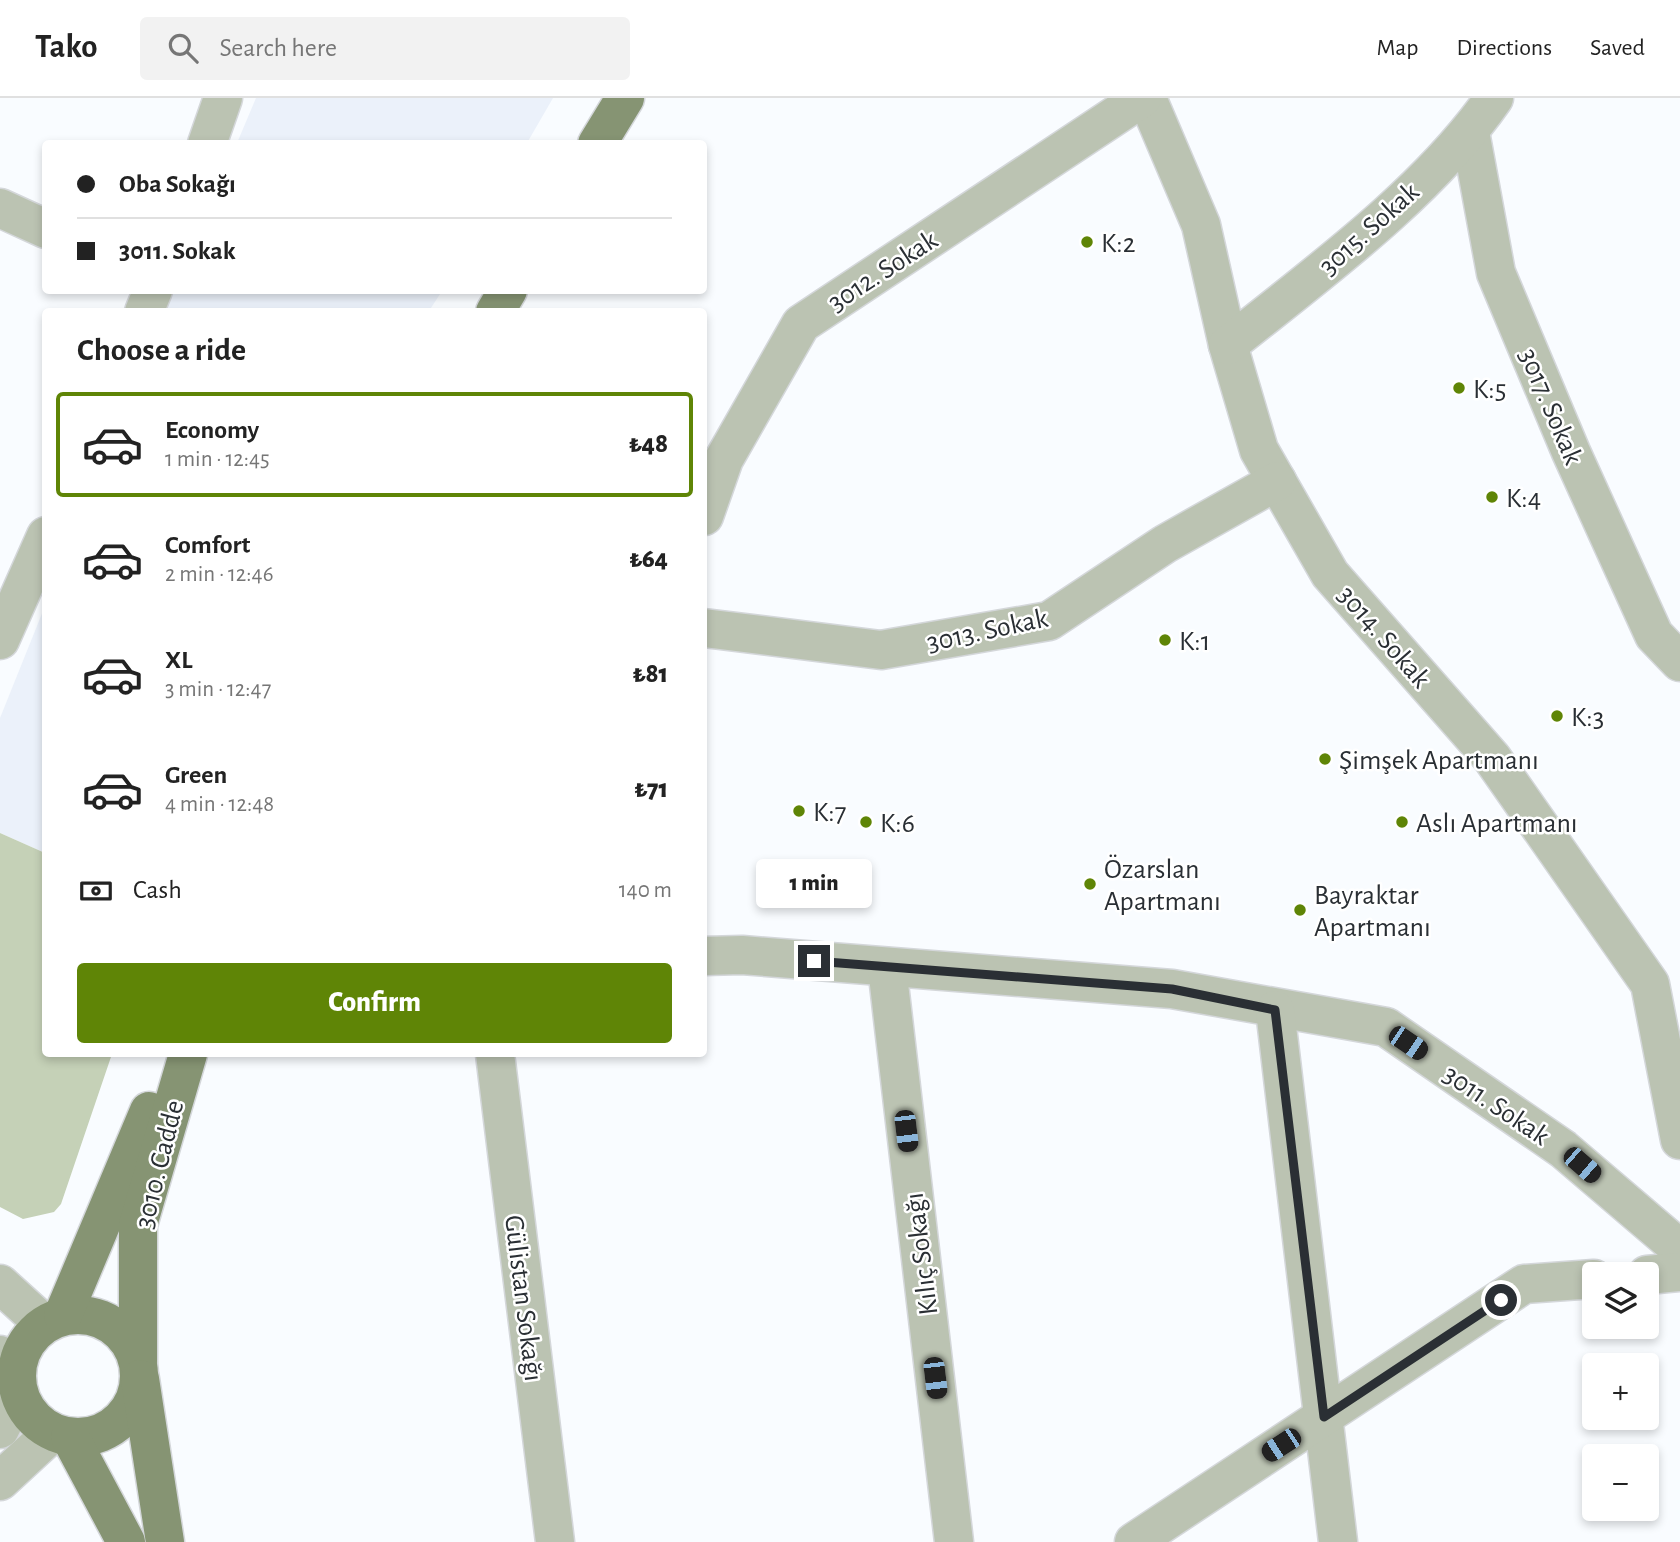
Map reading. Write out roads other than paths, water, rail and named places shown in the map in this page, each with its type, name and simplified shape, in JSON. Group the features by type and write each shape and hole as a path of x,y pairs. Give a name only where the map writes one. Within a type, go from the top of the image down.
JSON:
{"main road":[{"path":"599,140 625,98"},
{"name":"3010. Cadde","path":"11,1375 29,1338 54,1320 170,1057"},
{"name":"3010. Cadde","path":"62,1435 90,1436 109,1429 124,1416 135,1399 139,1370 138,1224 187,1057"},
{"path":"54,1320 82,1314 101,1318 117,1328 130,1343 139,1370 165,1542"},
{"path":"11,1375 26,1410 62,1435 126,1542"}],"street":[{"path":"208,140 223,98"},
{"name":"3014. Sokak","path":"1144,98 1200,225 1228,345 1259,450 1330,574 1492,758 1650,984 1680,1140"},
{"name":"3012. Sokak","path":"707,507 724,459 801,324 1144,98"},
{"name":"3015. Sokak","path":"1228,345 1354,245 1471,132 1494,98"},
{"name":"3017. Sokak","path":"1471,132 1496,273 1571,452 1654,635 1680,662"},
{"path":"0,208 42,227"},
{"name":"3013. Sokak","path":"707,628 881,650 1049,621 1165,544 1277,481"},
{"path":"0,640 42,545"},
{"name":"3011. Sokak","path":"707,956 742,955 1172,989 1275,1010 1386,1027 1563,1149 1680,1249"},
{"name":"Kılıç Sokağı","path":"887,967 954,1542"},
{"path":"1275,1010 1338,1542"},
{"name":"Gülistan Sokağı","path":"495,1057 555,1542"},
{"path":"1659,1274 1680,1272"},
{"path":"1134,1542 1524,1284 1582,1280"},
{"path":"0,1284 54,1320"},
{"path":"0,1429 11,1375"},
{"path":"0,1481 62,1435"}],"place":[{"name":"K:2","path":"1087,242"},
{"name":"K:5","path":"1459,388"},
{"name":"K:4","path":"1492,497"},
{"name":"K:1","path":"1165,640"},
{"name":"K:3","path":"1557,716"},
{"name":"Şimşek Apartmanı","path":"1325,759"},
{"name":"K:7","path":"799,811"},
{"name":"K:6","path":"866,822"},
{"name":"Aslı Apartmanı","path":"1402,822"},
{"name":"Özarslan Apartmanı","path":"1090,884"},
{"name":"Bayraktar Apartmanı","path":"1300,910"}]}
